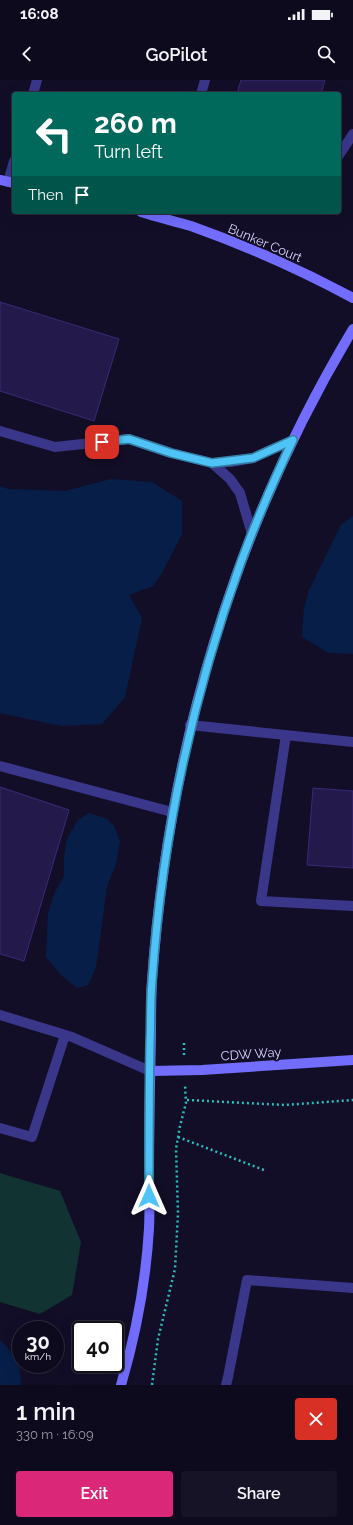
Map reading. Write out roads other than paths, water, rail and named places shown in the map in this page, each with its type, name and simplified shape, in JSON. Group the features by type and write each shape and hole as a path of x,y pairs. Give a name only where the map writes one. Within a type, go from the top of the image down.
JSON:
{"street":[{"name":"Bunker Court","path":"148,214 190,226 260,253 317,279 353,298"},
{"path":"121,1385 131,1352 142,1295 149,1227 152,982 163,872 172,812 190,725 216,632 241,561 269,492 293,440 331,365 353,329"},
{"name":"CDW Way","path":"150,1071 202,1070 353,1060"}],"lane":[{"path":"34,92 38,80"},
{"path":"202,92 205,80"},
{"path":"341,152 353,134"},
{"path":"7,182 12,167"},
{"path":"0,431 55,447 129,439 171,453 212,463 253,458 293,440"},
{"path":"212,463 230,479 240,494 252,534"},
{"path":"190,725 353,742"},
{"path":"286,735 261,901 353,906"},
{"path":"0,766 172,812"},
{"path":"0,1015 65,1035 150,1071"},
{"path":"0,1128 32,1138 65,1035"},
{"path":"226,1385 247,1280 353,1288"}],"water":[{"path":"111,479 152,482 182,501 182,534 162,573 153,586 129,595 142,618 125,697 102,724 61,726 0,713 0,486 8,489 65,491"},
{"path":"353,516 353,654 329,653 302,637 304,608 309,590 341,525"},
{"path":"89,813 107,819 114,826 120,841 116,864 107,886 96,967 88,985 77,988 62,976 46,957 48,913 55,892 64,876 64,856 67,839 78,820"},
{"path":"0,1339 12,1354 12,1373 20,1373 21,1385 0,1385"}]}
